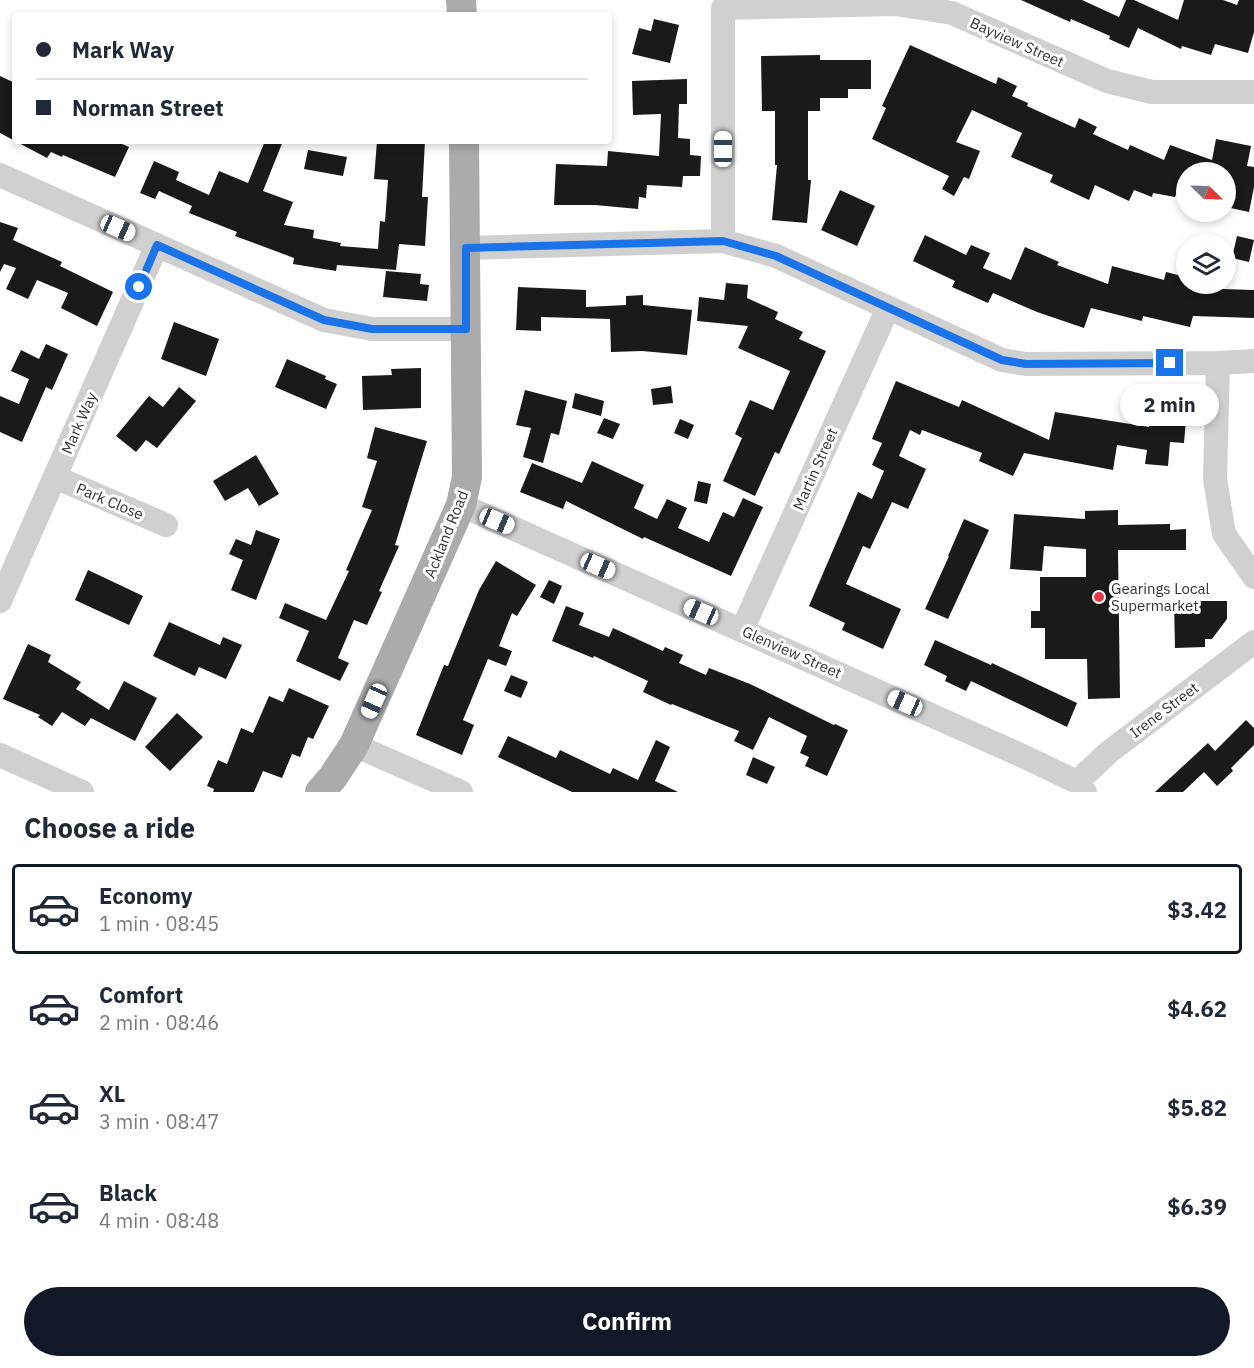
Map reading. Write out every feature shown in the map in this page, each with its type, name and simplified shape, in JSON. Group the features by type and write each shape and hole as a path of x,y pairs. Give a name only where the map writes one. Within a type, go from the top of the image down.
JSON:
{"main road":[{"name":"Ackland Road","path":"320,792 354,745 461,505 467,477 464,144"}],"street":[{"name":"Bayview Street","path":"723,241 723,8 896,3 952,13 1107,81 1152,92 1254,92"},
{"path":"0,175 324,320 372,329 466,329"},
{"path":"466,248 723,241 776,256 1002,360 1026,364 1254,361"},
{"name":"Mark Way","path":"0,601 157,245"},
{"name":"Martin Street","path":"742,630 888,308"},
{"path":"1218,363 1215,479 1224,534 1254,577"},
{"name":"Park Close","path":"55,477 166,525"},
{"name":"Glenview Street","path":"461,505 1027,758 1081,787"},
{"name":"Irene Street","path":"1081,787 1109,752 1254,642"},
{"path":"354,745 460,792"},
{"path":"0,755 82,792"}],"building":[{"path":"1021,0 1082,0 1119,17 1126,0 1134,0 1178,20 1184,0 1223,0 1237,5 1239,0 1254,0 1254,32 1248,53 1215,44 1211,55 1182,46 1181,49 1138,28 1129,48 1109,39 1110,36 1071,19 1070,22"},
{"path":"654,19 679,25 670,63 632,54 639,28 651,31"},
{"path":"910,45 996,84 998,77 1017,86 1012,96 1028,103 1027,106 1075,128 1079,118 1097,127 1093,134 1128,150 1130,145 1164,160 1170,145 1212,160 1216,139 1251,146 1247,166 1254,167 1254,187 1249,212 1236,209 1236,162 1176,162 1175,197 1153,193 1152,197 1134,190 1129,201 1095,185 1089,200 1050,182 1053,175 1011,157 1022,133 972,110 956,142 980,151 969,179 964,177 954,196 942,189 949,176 872,139 886,108 882,106"},
{"path":"820,55 820,60 871,60 871,89 848,89 848,98 820,98 820,111 808,111 808,180 811,180 807,223 772,220 777,165 775,165 775,111 762,111 761,56"},
{"path":"0,76 12,82 12,139 0,133"},
{"path":"687,79 687,104 679,104 678,138 690,139 690,155 701,156 700,176 683,176 682,187 647,185 646,198 639,197 638,209 595,205 554,205 556,164 607,166 608,151 659,156 661,114 633,115 632,81"},
{"path":"21,144 122,144 129,147 115,177 63,155 62,157 51,152 47,158"},
{"path":"264,144 282,144 263,191 293,202 284,225 314,230 313,238 341,243 340,246 378,249 380,221 385,222 388,180 374,179 377,144 425,144 422,197 428,197 425,246 399,244 396,270 337,265 336,271 293,264 294,258 235,236 237,232 189,213 192,206 159,191 155,199 140,193 154,161 179,172 176,180 209,195 219,171 248,183"},
{"path":"308,150 347,157 343,176 304,169"},
{"path":"840,190 875,206 857,246 821,230"},
{"path":"0,222 18,228 13,240 62,262 60,266 113,292 97,326 61,308 68,293 37,280 28,299 6,289 16,268 4,264 0,272"},
{"path":"925,235 966,255 971,245 990,253 983,268 1011,280 1025,247 1059,262 1057,265 1108,284 1112,266 1164,280 1166,272 1176,274 1176,294 1236,294 1236,289 1254,290 1254,318 1193,316 1190,327 1143,316 1142,321 1091,308 1084,328 1037,312 993,293 988,303 952,287 955,281 913,261"},
{"path":"1237,236 1254,240 1249,262 1236,259"},
{"path":"386,271 421,274 420,284 429,285 427,301 383,297"},
{"path":"726,283 748,285 747,298 778,312 775,319 803,332 799,339 826,351 779,454 775,452 755,496 723,481 742,438 735,434 750,400 773,410 790,371 738,348 748,326 697,321 699,297 724,300"},
{"path":"518,287 586,290 586,307 626,305 626,296 643,295 643,305 692,310 687,355 642,351 611,352 610,319 541,317 541,331 516,330"},
{"path":"174,322 219,339 206,376 161,359"},
{"path":"46,344 68,354 52,390 46,387 22,442 0,432 0,396 19,404 29,379 11,371 21,350 39,359"},
{"path":"287,359 326,376 325,379 337,384 326,409 275,387"},
{"path":"421,368 421,408 363,410 362,376 392,375 391,369"},
{"path":"896,381 959,407 962,400 1049,440 1055,412 1149,427 1150,415 1186,419 1184,443 1170,442 1168,466 1145,464 1147,450 1117,445 1113,470 1024,453 1013,476 979,461 982,453 922,430 920,435 910,430 899,456 926,469 908,509 892,502 870,549 863,546 846,584 901,609 883,649 842,630 845,623 809,606 858,492 872,499 884,471 872,465 882,443 872,439"},
{"path":"671,386 673,403 653,405 651,389"},
{"path":"179,387 196,401 157,448 146,440 136,452 116,436 149,396 163,407"},
{"path":"525,390 567,401 559,435 551,433 543,463 523,457 531,428 516,425"},
{"path":"575,393 604,401 601,416 572,408"},
{"path":"604,418 620,424 613,439 597,433"},
{"path":"680,419 694,425 688,439 674,433"},
{"path":"375,427 427,441 395,545 399,546 379,591 382,592 367,625 354,620 338,658 349,663 340,681 296,661 309,631 279,618 285,603 326,620 349,571 346,570 372,510 362,507 377,461 367,458"},
{"path":"256,455 279,494 259,506 248,488 225,501 213,481"},
{"path":"592,461 644,485 634,508 657,519 667,499 687,508 678,528 709,542 723,512 734,517 743,498 763,507 731,576 644,537 643,539 566,501 563,509 520,492 532,463 582,483"},
{"path":"698,481 711,484 707,504 694,501"},
{"path":"1118,510 1118,525 1170,524 1170,530 1186,529 1186,550 1118,550 1120,698 1088,699 1087,659 1045,659 1045,628 1031,628 1031,611 1040,611 1040,577 1086,577 1086,549 1044,546 1042,571 1010,569 1014,514 1085,519 1085,511"},
{"path":"964,519 989,530 948,619 925,609"},
{"path":"256,530 280,539 256,600 231,590 243,560 229,554 236,539 251,545"},
{"path":"496,561 536,585 517,616 512,613 499,646 512,651 506,666 488,659 463,720 474,725 462,755 416,735 444,665 448,666 479,590"},
{"path":"88,570 143,596 129,625 75,600"},
{"path":"549,580 562,586 554,604 540,597"},
{"path":"1227,601 1227,619 1212,639 1205,639 1205,647 1175,648 1174,602"},
{"path":"566,606 584,613 579,625 609,637 613,628 663,651 665,647 683,655 679,663 706,675 709,668 750,684 848,730 827,776 805,766 809,757 800,753 807,736 769,717 753,750 734,741 739,731 643,692 648,681 594,656 593,658 552,641"},
{"path":"169,622 220,645 223,637 242,645 226,679 199,667 195,676 153,656"},
{"path":"935,640 991,665 992,663 1077,703 1067,727 971,681 966,691 945,681 947,676 924,665"},
{"path":"28,644 51,655 48,662 81,682 76,689 109,710 124,681 157,698 135,741 91,718 85,726 62,712 52,726 38,717 40,715 3,699"},
{"path":"511,675 528,682 521,698 504,691"},
{"path":"289,688 329,706 313,739 308,737 300,757 292,754 282,778 263,771 254,792 213,792 214,789 207,786 218,760 227,764 241,728 253,733 269,696 283,702"},
{"path":"177,713 203,737 170,771 145,747"},
{"path":"1246,720 1254,728 1254,745 1231,768 1233,771 1217,786 1204,772 1183,792 1155,792 1208,743 1215,751"},
{"path":"508,736 556,758 560,750 610,774 613,768 638,780 656,740 670,747 655,781 678,792 572,792 498,757"},
{"path":"753,757 775,767 767,784 746,775"}],"place":[{"name":"Gearings Local Supermarket","path":"1099,597"}],"route":[{"path":"139,287 157,245 324,320 372,329 466,329 466,248 723,241 776,256 1002,360 1026,364 1170,363"}]}
